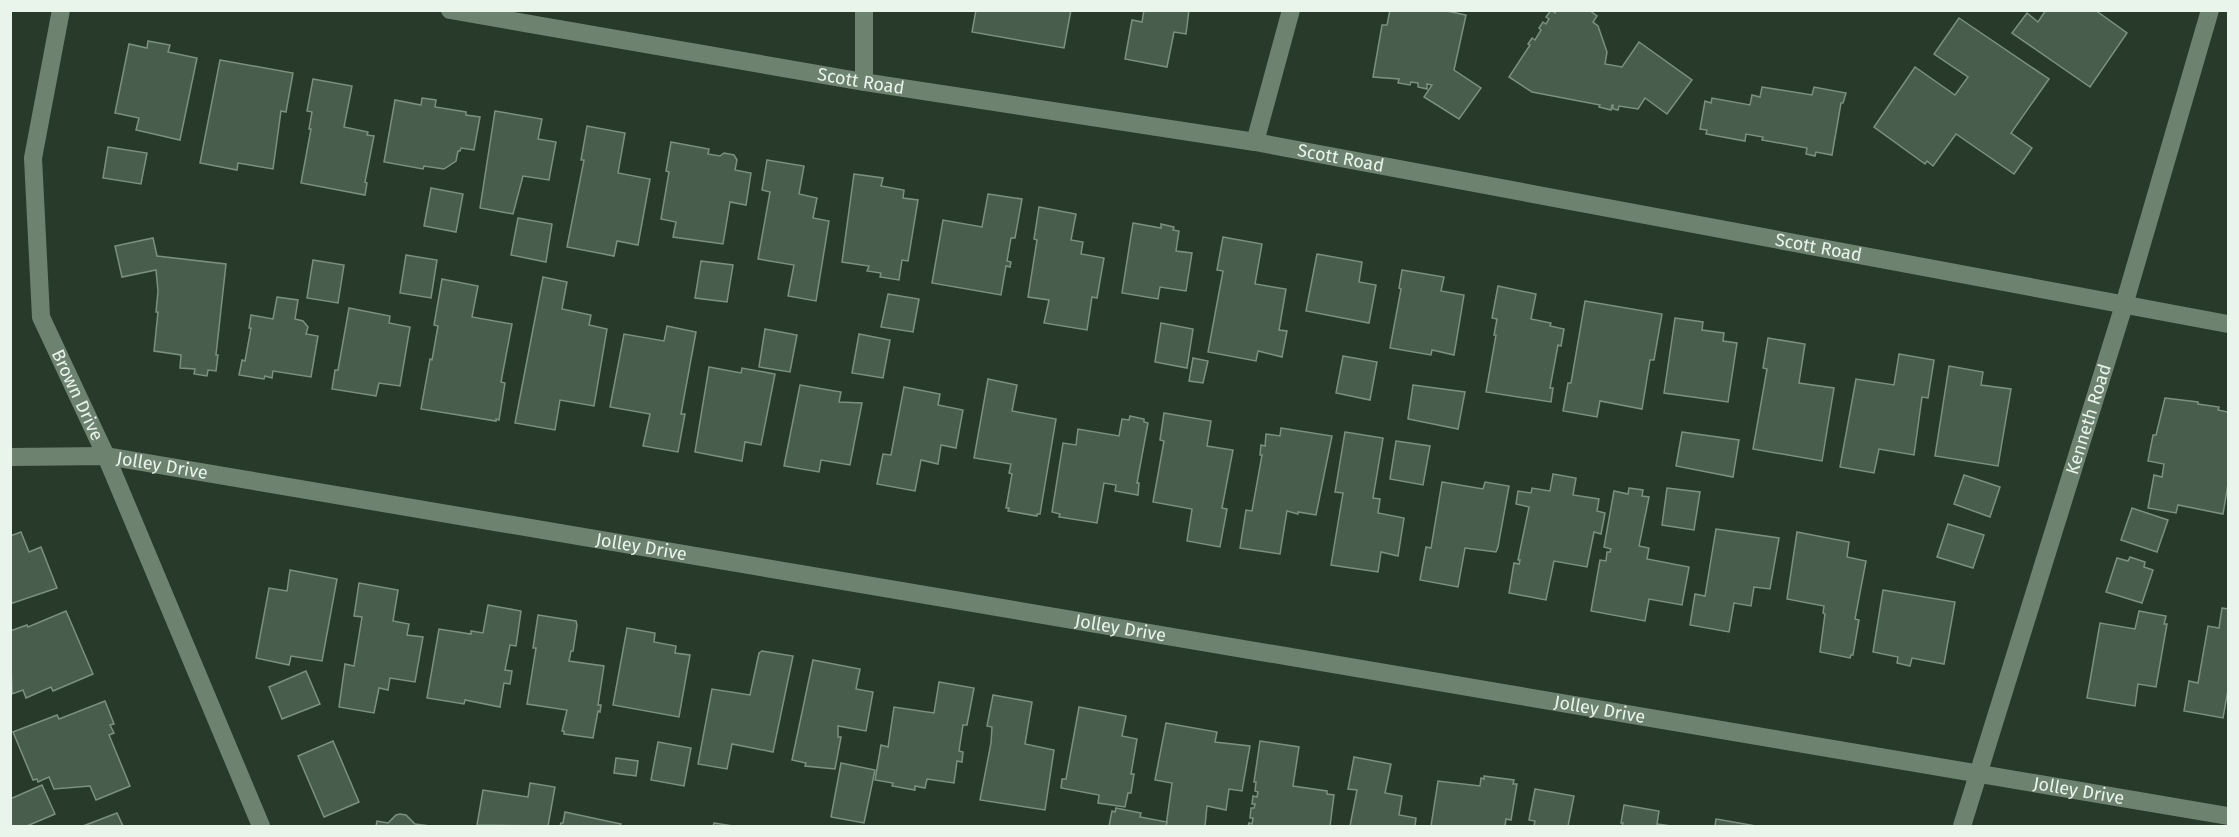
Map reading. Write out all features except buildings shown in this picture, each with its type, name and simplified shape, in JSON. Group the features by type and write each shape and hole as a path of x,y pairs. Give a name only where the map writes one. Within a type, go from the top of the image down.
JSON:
{"street":[{"name":"Brown Drive","path":"61,10 33,158 41,317 106,456 261,826"},
{"name":"Scott Road","path":"450,10 864,82 1255,142 2229,324"},
{"path":"864,10 864,82"},
{"path":"1255,142 1291,10"},
{"name":"Kenneth Road","path":"1962,826 2124,305 2210,10"},
{"name":"Jolley Drive","path":"10,457 106,456 2229,816"}]}
